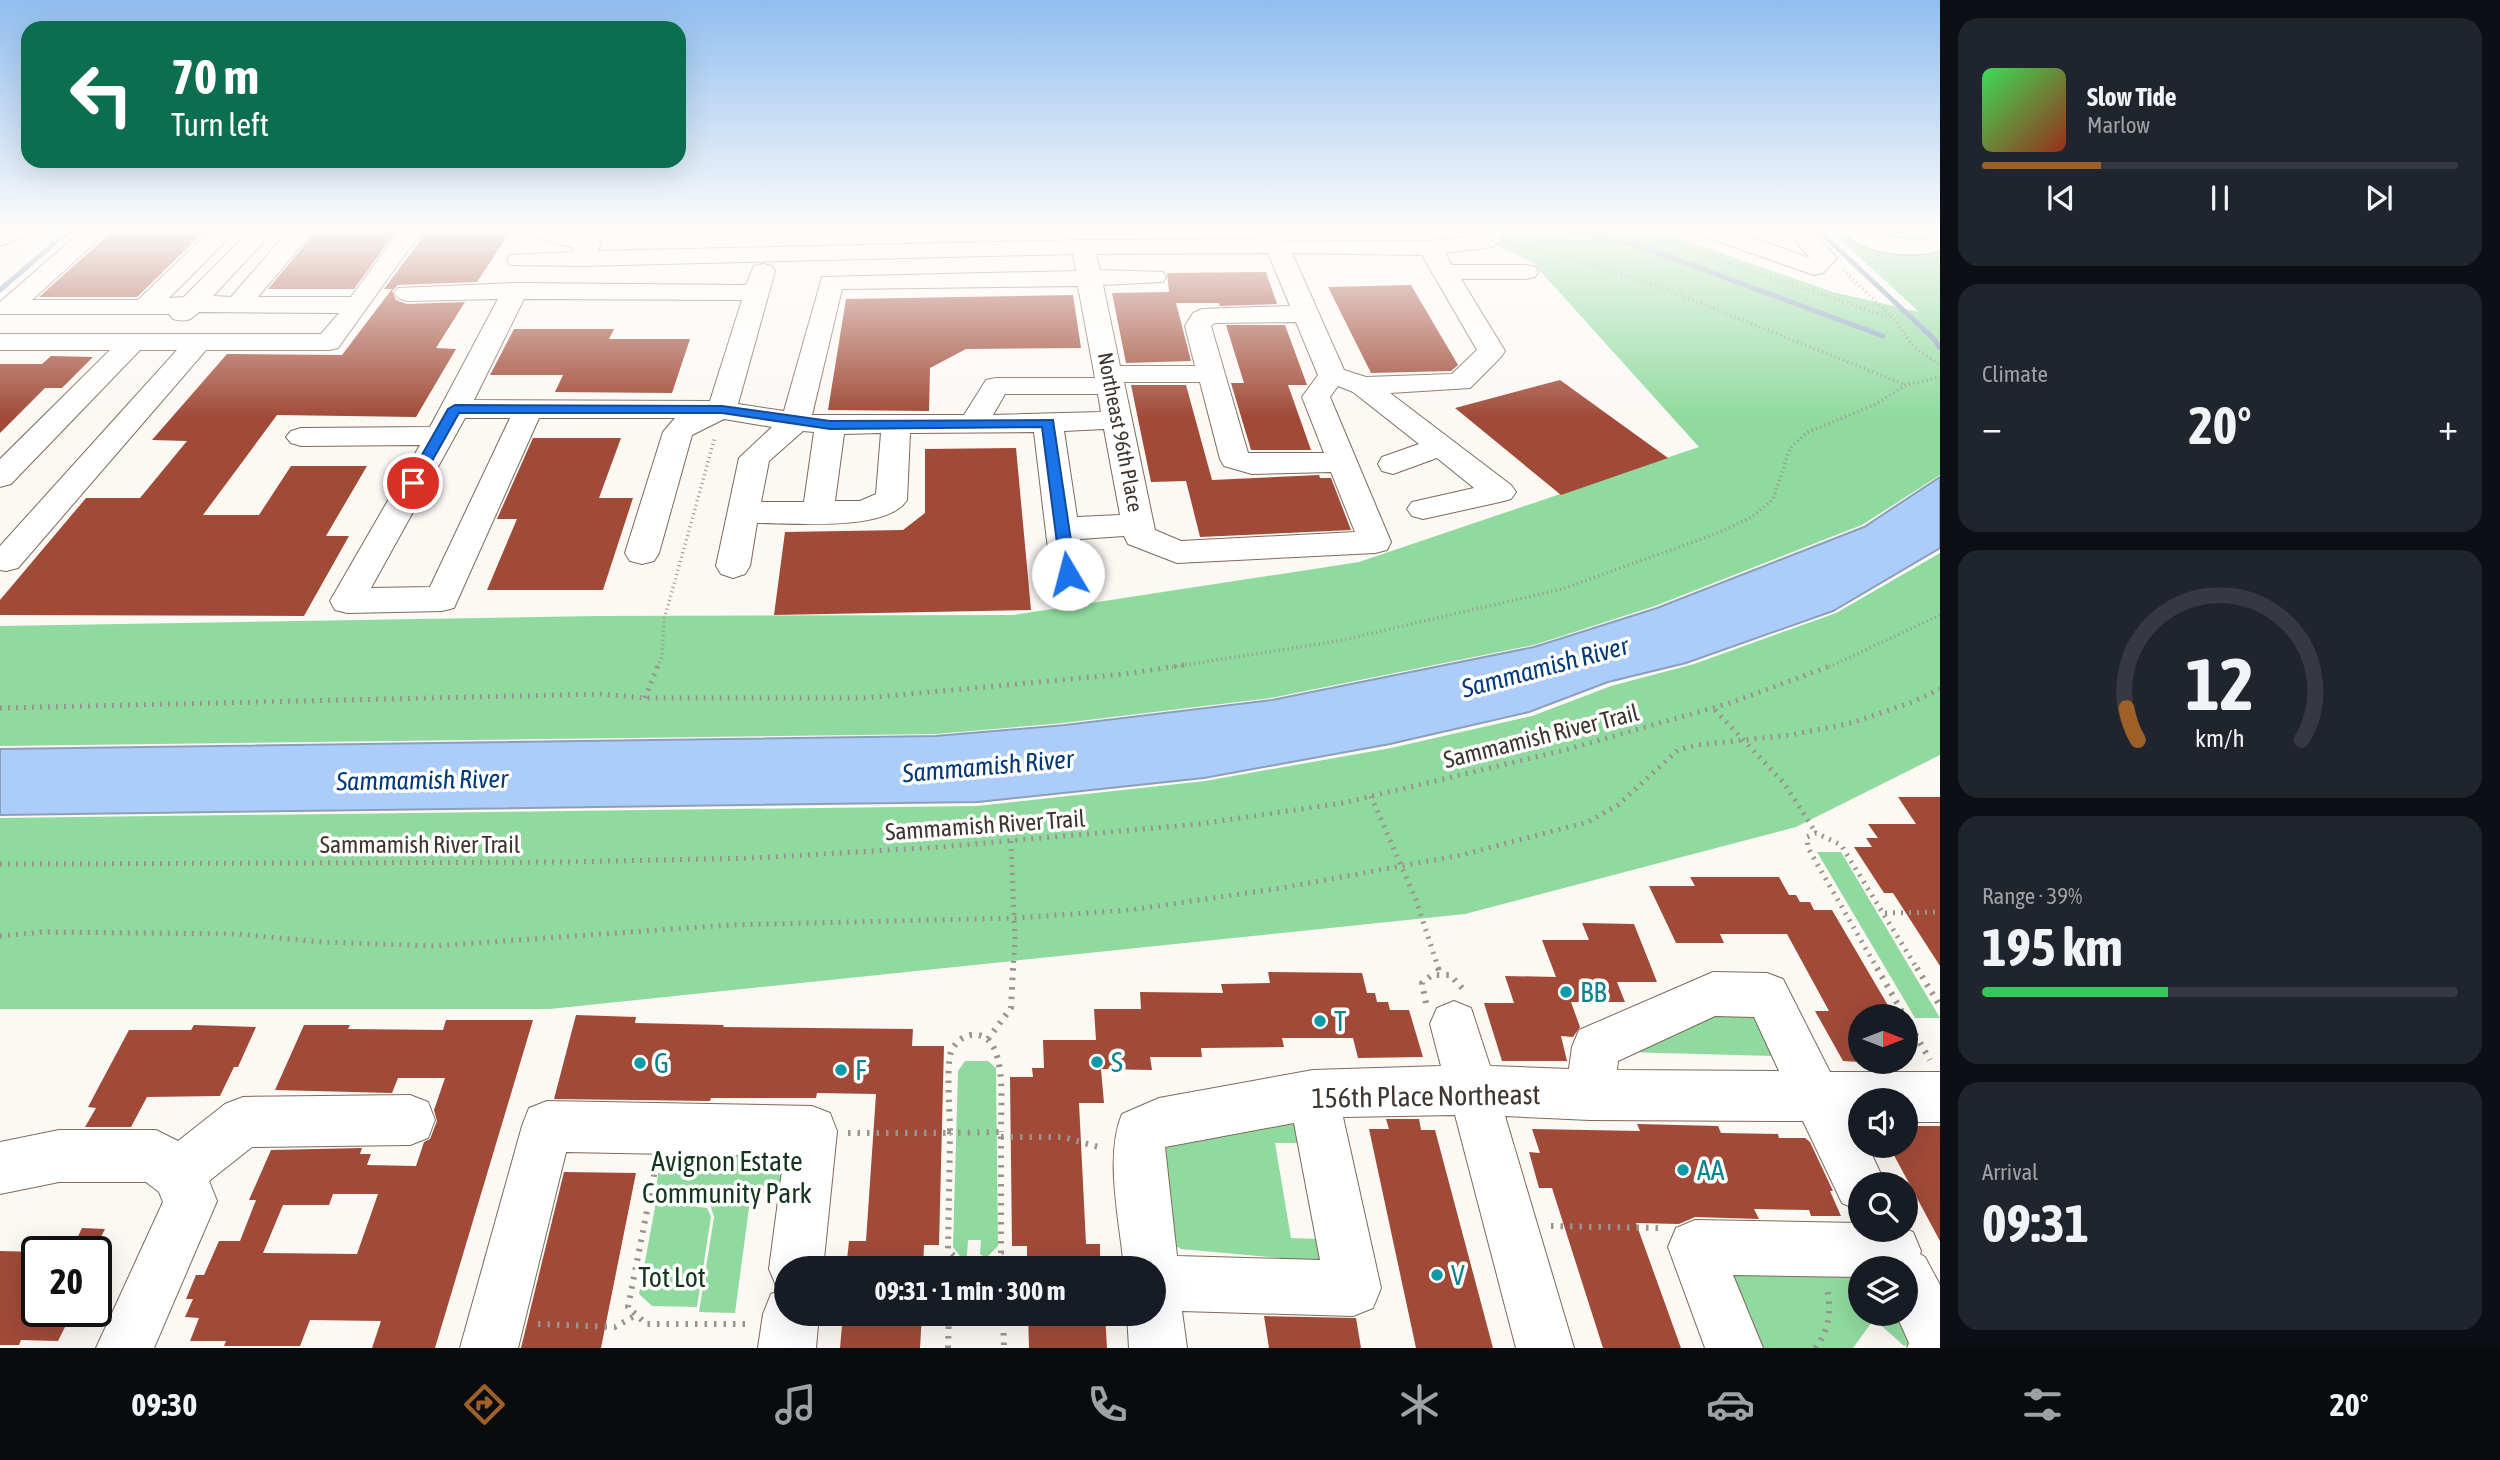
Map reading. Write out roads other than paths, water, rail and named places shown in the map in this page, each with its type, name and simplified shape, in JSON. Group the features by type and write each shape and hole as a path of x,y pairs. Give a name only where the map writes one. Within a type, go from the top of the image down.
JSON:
{"street":[{"path":"27,292 8,308 145,308 192,304 358,305"},
{"path":"145,308 162,292"},
{"path":"0,477 145,341 204,292"},
{"path":"238,304 248,292"},
{"path":"0,342 329,342 367,292"},
{"path":"407,293 466,292"},
{"path":"515,292 455,409 347,601 442,599 529,408"},
{"path":"624,292 756,293 722,410"},
{"path":"455,409 722,410 796,422 829,292"},
{"name":"Northeast 96th Place","path":"1094,292 1139,530"},
{"path":"1302,292 1307,314 1332,376"},
{"path":"1363,386 1460,382 1491,351 1456,292"},
{"path":"1307,314 1206,317 1198,326 1235,459 1252,464 1343,462"},
{"path":"6,560 199,342"},
{"path":"973,424 996,386 1211,374"},
{"path":"1332,376 1363,386 1500,492 1423,509"},
{"path":"1062,529 1139,530 1177,552 1375,542 1316,397 1332,376"},
{"path":"642,553 678,432 686,424 722,410"},
{"path":"1068,574 1048,423 1119,420"},
{"path":"818,511 830,425"},
{"path":"743,513 864,511 891,500 896,425"},
{"path":"301,437 439,436"},
{"path":"1393,464 1440,446"},
{"path":"1590,1095 1596,1047 1713,994 1767,995 1854,1172"},
{"path":"1460,1011 1472,1090 1545,1348"},
{"name":"156th Place Northeast","path":"1150,1256 1139,1153 1125,1141 1159,1123 1313,1095 1472,1090 1590,1095 1816,1095 1936,1080"},
{"path":"1166,1283 1353,1288 1313,1095"},
{"path":"177,1174 243,1122 410,1120"},
{"path":"507,1336 547,1126 823,1132 799,1256"},
{"path":"0,1168 59,1156 156,1156 177,1174 191,1201 125,1348"},
{"path":"1734,1348 1695,1247 1811,1248 1887,1256"},
{"path":"1918,1301 1939,1343 1936,1348"},
{"path":"1156,1326 1158,1348"}],"lane":[{"path":"733,566 754,458 796,422 830,425 1048,423"}],"water":[{"name":"Sammamish River","path":"1940,477 1940,548 1833,611 1686,663 1608,682 1529,712 1390,744 1204,778 978,802 0,815 0,749 935,736 1065,725 1272,700 1534,647 1657,608 1864,527"}],"waterway":[{"path":"1764,292 1883,336"},
{"path":"1884,292 1934,339 1939,347"}],"place":[{"name":"BB","path":"1566,992"},
{"name":"T","path":"1320,1021"},
{"name":"S","path":"1097,1062"},
{"name":"G","path":"640,1063"},
{"name":"F","path":"841,1070"},
{"name":"AA","path":"1683,1170"},
{"name":"V","path":"1437,1275"}],"park label":[{"name":"Avignon Estate Community Park","path":"727,1177"},
{"name":"Tot Lot","path":"672,1277"}]}
